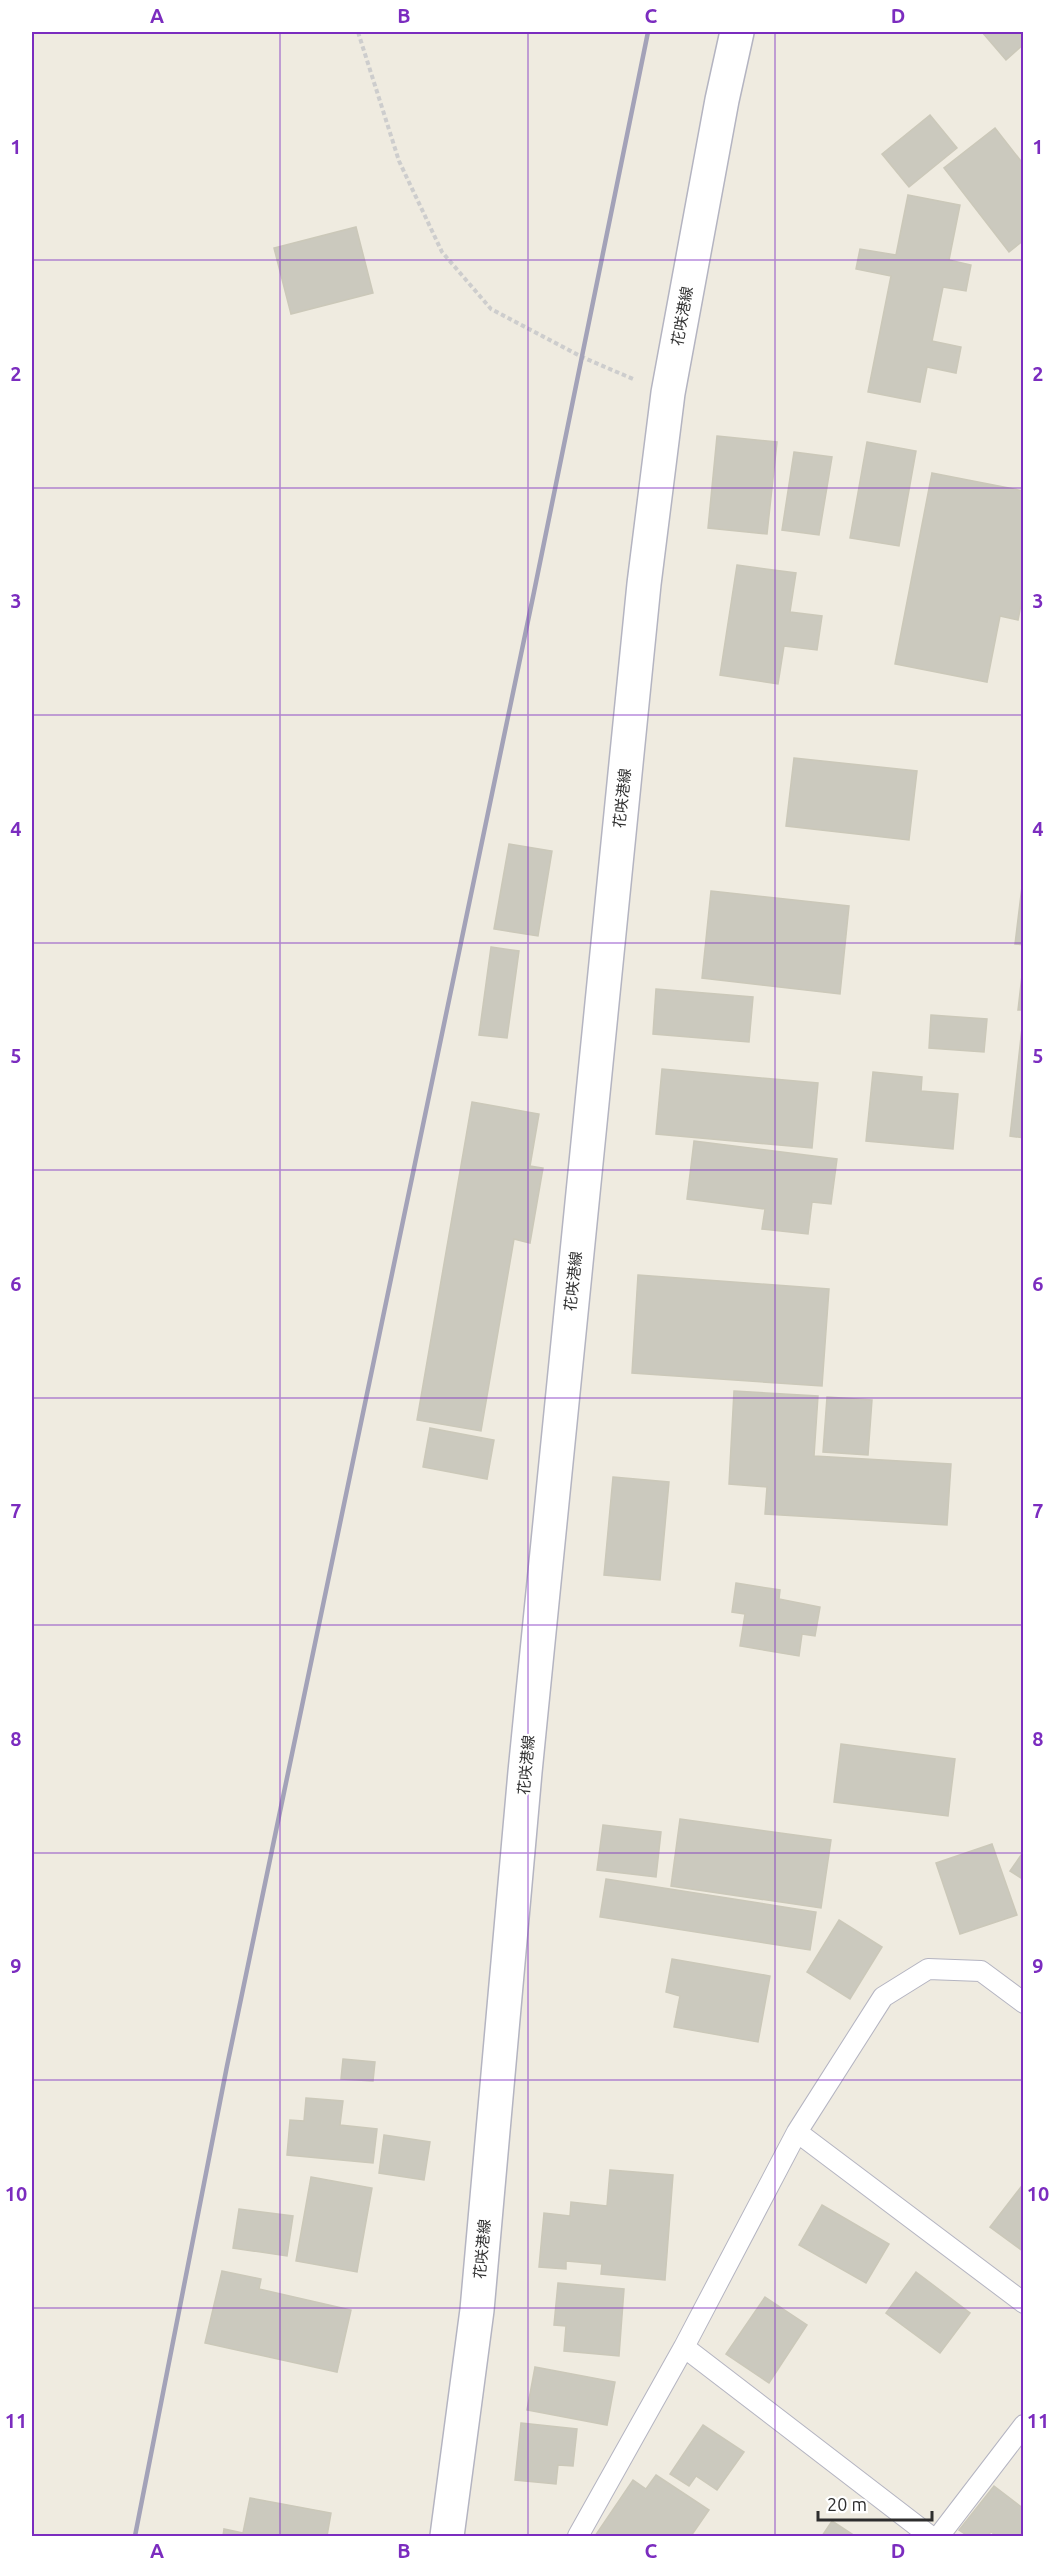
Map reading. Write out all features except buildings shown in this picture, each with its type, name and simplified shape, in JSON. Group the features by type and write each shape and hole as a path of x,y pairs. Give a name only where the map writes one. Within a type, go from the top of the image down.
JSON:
{"main road":[{"name":"花咲港線","path":"447,2536 477,2310 526,1760 582,1180 644,584 668,393 722,100 738,32"}],"lane":[{"path":"579,2536 684,2347 797,2132 883,1998 928,1970 981,1971 1023,2002"},
{"path":"797,2132 1023,2303"},
{"path":"684,2347 930,2536"},
{"path":"939,2536 1023,2425"}],"path":[{"path":"358,32 399,161 441,252 491,309 582,357 668,393"}],"railway":[{"path":"135,2536 227,2066 534,592 648,32"}]}
